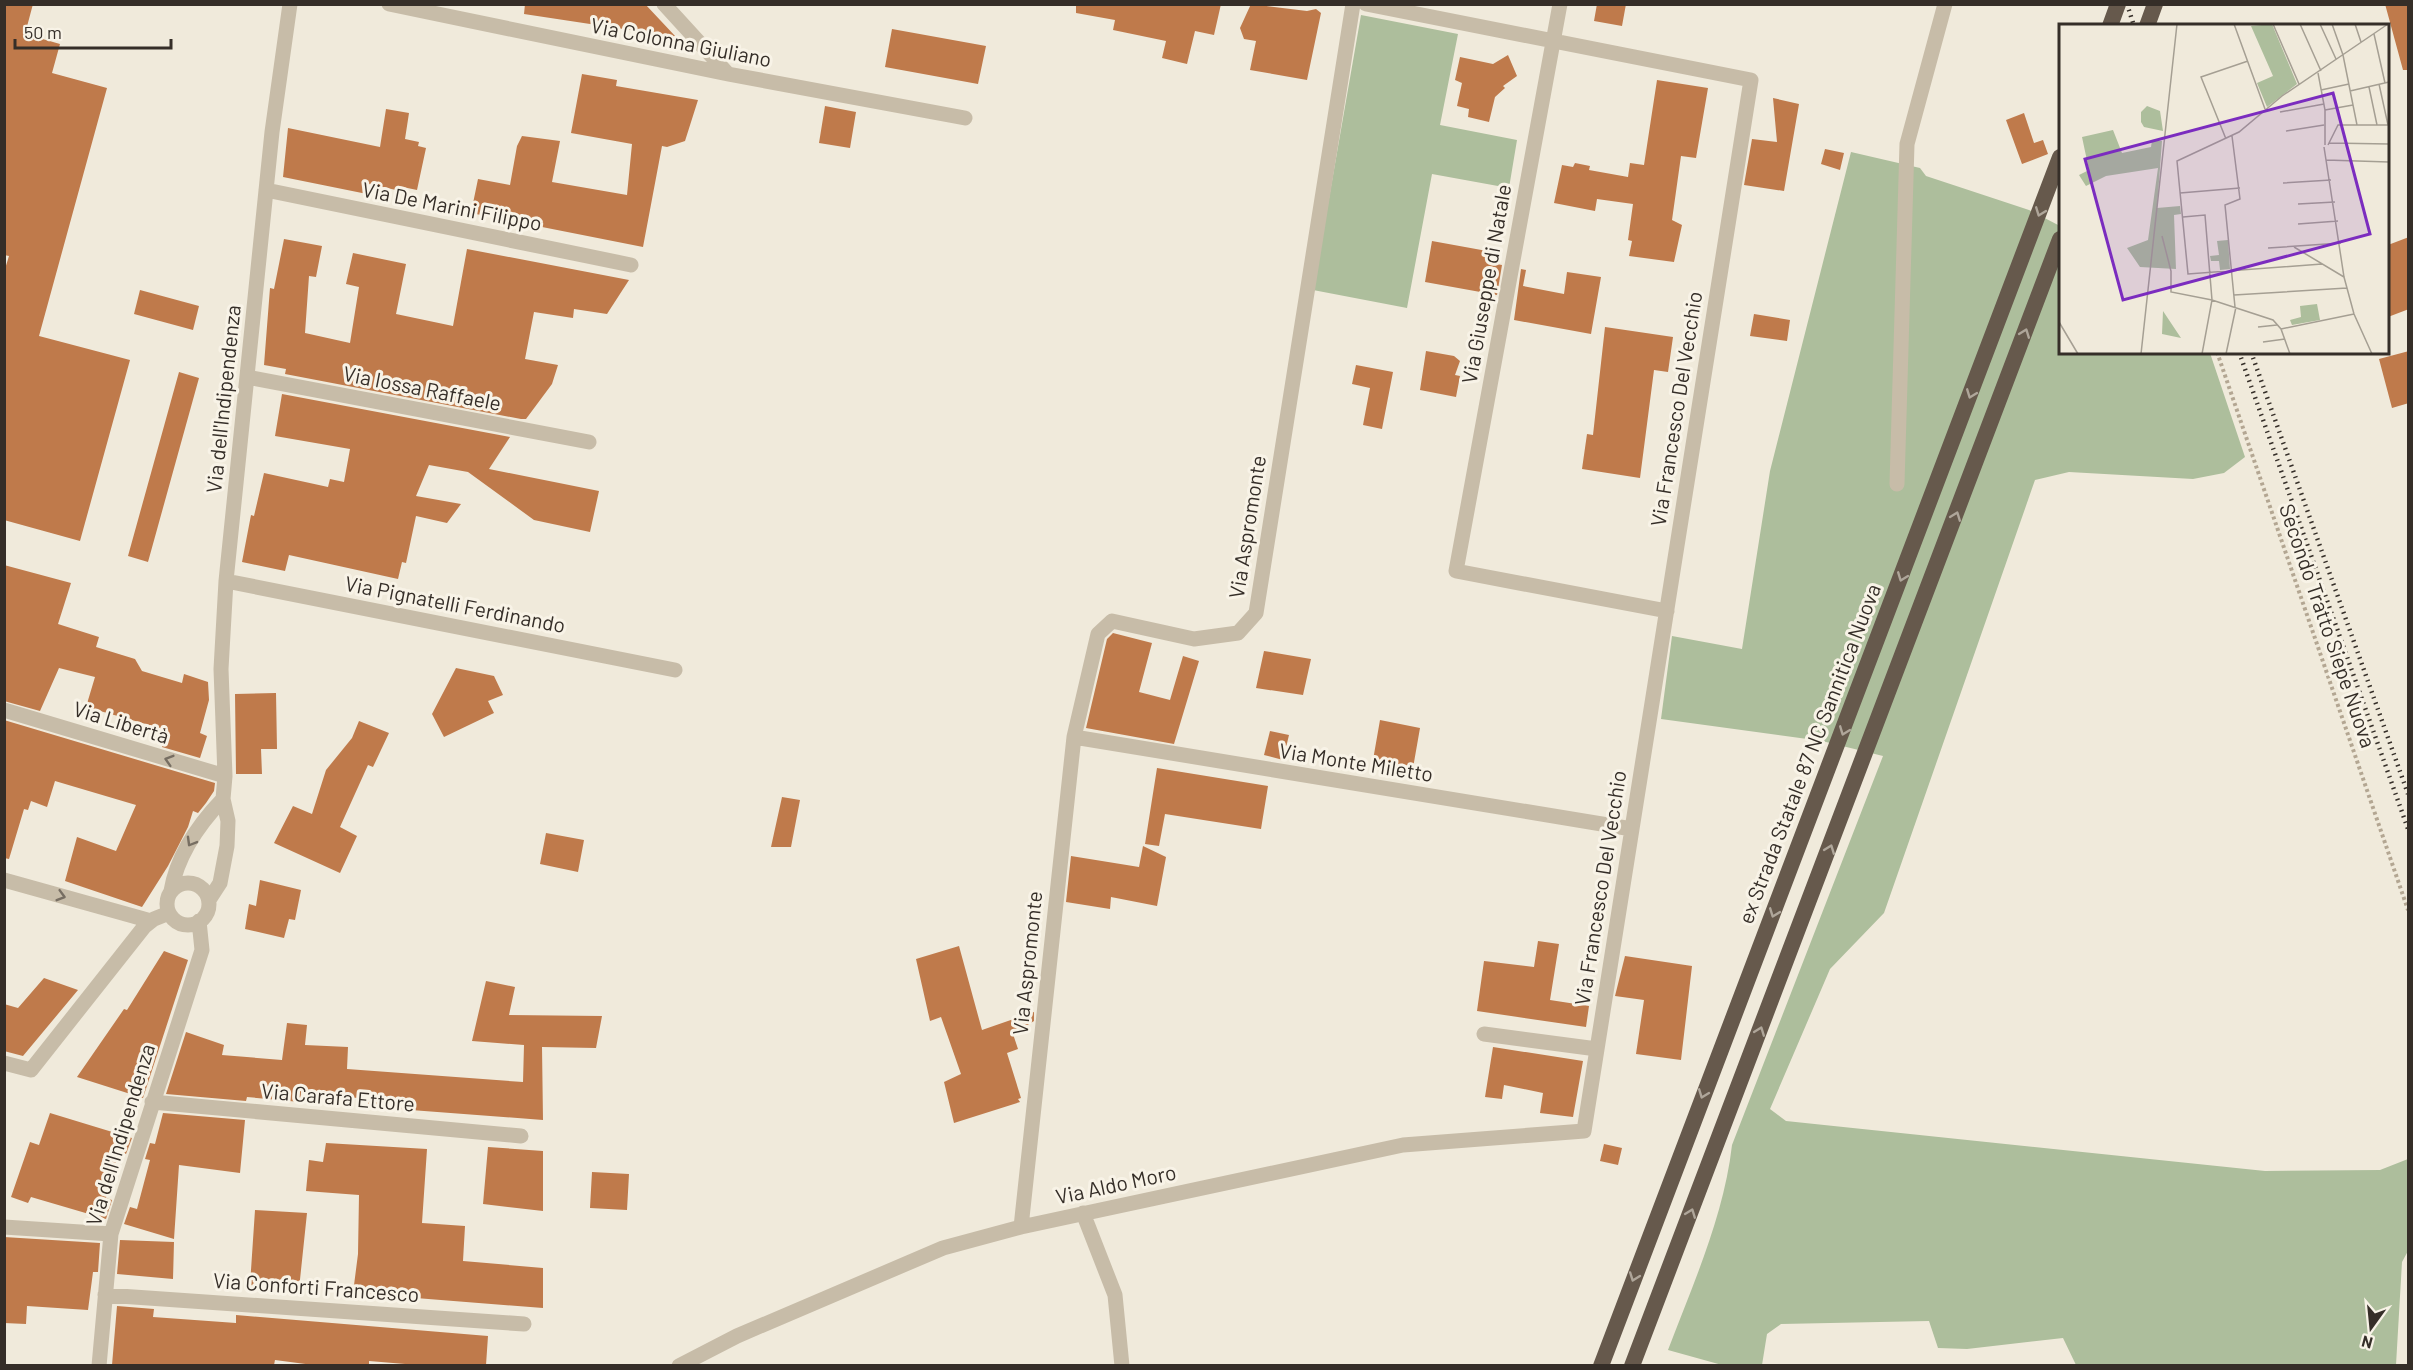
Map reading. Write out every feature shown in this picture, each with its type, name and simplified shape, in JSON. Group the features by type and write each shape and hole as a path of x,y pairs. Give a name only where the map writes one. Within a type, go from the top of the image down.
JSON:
{"highway":[{"path":"2111,24 2118,4"},
{"path":"2148,24 2155,4"},
{"name":"ex Strada Statale 87 NC Sannitica Nuova","path":"1601,1365 2059,162"},
{"path":"1632,1365 1892,688 2059,244"}],"street":[{"name":"Via dell'Indipendenza","path":"99,1365 111,1234 202,950 199,921 206,914 208,900 220,883 224,866 228,821 223,799 225,776 221,669 226,581 266,190 290,4"},
{"name":"Via Colonna Giuliano","path":"389,4 728,74 965,118"},
{"path":"664,4 728,74"},
{"name":"Via Aspromonte","path":"1021,1227 1074,737 1098,634 1112,621 1194,639 1238,633 1256,613 1353,4"},
{"name":"Via Francesco Del Vecchio","path":"1366,4 1751,80 1584,1131"},
{"name":"Via Giuseppe di Natale","path":"1560,4 1456,571 1666,611"},
{"path":"1897,484 1907,144 1945,4"},
{"name":"Via De Marini Filippo","path":"266,190 631,265"},
{"name":"Via Iossa Raffaele","path":"247,377 589,442"},
{"name":"Via Pignatelli Ferdinando","path":"226,581 675,670"},
{"name":"Via Libertà","path":"4,710 225,776"},
{"name":"Via Monte Miletto","path":"1074,737 1632,829"},
{"path":"199,921 182,924 169,913 166,903 174,874 195,833 223,799"},
{"path":"4,880 151,921"},
{"path":"171,891 182,883 195,884 206,893 208,900"},
{"path":"4,1063 31,1070 151,921 169,913"},
{"path":"1484,1034 1597,1049"},
{"name":"Via Carafa Ettore","path":"152,1102 521,1136"},
{"name":"Via Aldo Moro","path":"679,1365 736,1336 943,1248 1021,1227 1403,1145 1584,1131"},
{"path":"1083,1214 1115,1295 1122,1365"},
{"path":"4,1227 111,1234"},
{"name":"Via Conforti Francesco","path":"105,1295 524,1323"}],"path":[{"name":"Secondo Tratto Siepe Nuova","path":"2218,354 2409,910"}],"green space":[{"path":"1361,15 1458,34 1440,125 1517,140 1509,188 1432,174 1407,308 1313,290"},
{"path":"1851,152 1920,168 1926,176 2029,210 2059,225 2059,354 2210,354 2245,457 2224,473 2193,479 2069,472 2035,480 1884,913 1830,969 1770,1109 1786,1121 2265,1171 2380,1170 2408,1159 2408,1251 2402,1262 2396,1365 2076,1365 2063,1338 1967,1349 1938,1348 1929,1321 1781,1324 1767,1334 1762,1365 1722,1365 1668,1350 1715,1224 1732,1145 1883,756 1822,741 1661,719 1672,636 1742,649 1770,471"}],"building":[{"path":"4,4 33,4 25,34 60,44 52,73 107,88 39,336 130,360 80,541 4,520 4,272 9,256 4,255"},
{"path":"525,4 645,4 676,37 524,14"},
{"path":"1076,4 1221,4 1214,35 1195,31 1187,64 1162,58 1166,41 1113,30 1115,20 1076,13"},
{"path":"1251,4 1307,11 1316,9 1321,13 1307,80 1250,70 1256,41 1244,39 1240,28"},
{"path":"1597,4 1626,4 1622,26 1594,21"},
{"path":"2385,4 2409,4 2409,70 2403,70"},
{"path":"892,29 986,46 978,84 885,67"},
{"path":"1508,55 1517,76 1503,86 1505,88 1495,97 1489,122 1468,117 1469,109 1457,106 1462,83 1455,80 1460,57 1493,64"},
{"path":"582,74 617,80 616,86 698,100 685,141 667,147 662,146 643,247 471,213 478,179 510,185 517,146 522,136 560,141 552,182 627,195 632,144 571,133"},
{"path":"1657,80 1708,88 1696,158 1681,156 1672,220 1682,225 1674,262 1629,256 1632,241 1628,240 1633,204 1597,199 1595,211 1554,203 1562,165 1573,167 1575,163 1590,166 1589,170 1628,177 1630,163 1644,165"},
{"path":"1773,98 1799,104 1784,191 1744,185 1752,139 1777,142"},
{"path":"825,106 856,112 850,148 819,143"},
{"path":"386,109 409,113 405,139 419,142 418,146 426,148 417,190 398,186 396,190 369,184 367,194 283,177 288,128 380,147"},
{"path":"2024,113 2034,143 2043,140 2048,154 2022,164 2006,120"},
{"path":"1825,149 1844,153 1840,170 1821,164"},
{"path":"2409,237 2409,309 2389,317 2389,245"},
{"path":"284,239 322,246 316,277 309,276 305,333 350,343 359,287 346,284 353,253 406,264 396,314 453,326 467,249 629,280 607,314 574,309 573,318 534,312 525,359 558,365 552,384 526,419 521,419 285,374 286,369 264,365 270,288 274,289"},
{"path":"1432,241 1498,253 1496,264 1502,265 1497,295 1425,282"},
{"path":"1521,269 1526,270 1523,286 1564,294 1567,272 1601,277 1591,334 1514,320"},
{"path":"140,290 199,306 193,330 134,314"},
{"path":"1754,314 1790,320 1787,341 1750,336"},
{"path":"1605,327 1673,337 1668,372 1654,370 1640,478 1582,469 1587,434 1593,435"},
{"path":"1426,351 1454,356 1460,361 1455,375 1460,376 1456,397 1420,390"},
{"path":"2409,351 2409,403 2392,408 2379,359"},
{"path":"1356,365 1393,372 1382,429 1363,425 1370,388 1352,384"},
{"path":"179,372 199,378 148,562 128,556"},
{"path":"282,394 510,437 489,469 599,491 590,532 534,520 468,472 429,465 416,496 461,504 447,523 416,516 406,563 402,562 398,579 289,555 285,571 242,562 251,515 254,516 264,473 328,487 330,479 344,482 350,449 275,436"},
{"path":"4,565 71,583 58,624 99,637 96,647 135,659 142,671 182,683 184,674 208,682 209,700 200,733 207,736 200,758 162,747 167,730 86,707 95,677 59,668 40,711 4,701"},
{"path":"1113,633 1152,643 1139,692 1170,700 1183,656 1199,661 1174,744 1086,728 1107,639"},
{"path":"1264,651 1311,659 1303,695 1256,688"},
{"path":"456,668 494,676 503,695 488,701 494,713 444,737 432,714"},
{"path":"276,693 277,749 261,749 262,774 236,774 235,694"},
{"path":"4,720 215,783 214,791 206,803 198,813 193,811 188,827 168,866 142,907 65,881 77,837 116,851 136,805 55,781 47,807 31,801 28,810 24,809 9,859 4,858"},
{"path":"1380,720 1420,728 1413,768 1373,760"},
{"path":"359,721 389,733 373,767 368,765 340,827 357,836 340,873 274,843 293,806 312,814 326,770 352,738"},
{"path":"1270,731 1289,735 1283,760 1264,755"},
{"path":"1157,768 1268,786 1261,829 1165,814 1159,846 1145,844"},
{"path":"782,797 800,800 791,847 771,847"},
{"path":"546,833 584,840 578,872 540,864"},
{"path":"1143,846 1166,857 1157,906 1111,897 1110,909 1066,902 1071,856 1139,867"},
{"path":"260,880 301,890 295,920 289,919 284,938 245,929 249,904 256,906"},
{"path":"1538,941 1559,944 1550,1000 1589,1006 1586,1027 1477,1011 1484,961 1534,967"},
{"path":"959,946 982,1030 1034,1012 1034,1021 1013,1034 1018,1049 1007,1053 1021,1098 1018,1099 1020,1102 954,1123 944,1082 961,1074 941,1017 930,1021 916,959"},
{"path":"164,951 188,960 143,1098 77,1077 124,1009 127,1010"},
{"path":"1625,956 1692,966 1681,1060 1636,1054 1644,1000 1615,996"},
{"path":"44,978 78,990 23,1056 4,1051 4,1004 18,1008"},
{"path":"486,981 515,987 509,1015 602,1016 596,1048 542,1047 543,1120 358,1106 358,1098 301,1093 300,1102 247,1097 246,1101 166,1094 186,1032 224,1045 222,1055 282,1060 287,1023 307,1025 305,1045 348,1047 347,1069 523,1082 524,1045 472,1041"},
{"path":"1493,1047 1583,1061 1573,1117 1540,1113 1543,1093 1504,1085 1502,1099 1485,1097"},
{"path":"50,1113 132,1138 126,1154 119,1152 106,1198 112,1200 106,1219 31,1197 28,1203 11,1197 30,1142 39,1145"},
{"path":"163,1113 245,1120 240,1173 179,1165 174,1239 124,1224 130,1207 137,1209 150,1160 145,1159 150,1143 155,1144"},
{"path":"326,1143 427,1149 422,1223 465,1226 463,1261 543,1268 543,1308 353,1293 358,1254 359,1195 306,1191 309,1160 323,1162"},
{"path":"1604,1144 1622,1148 1618,1165 1600,1161"},
{"path":"488,1147 543,1151 543,1211 483,1204"},
{"path":"592,1172 629,1174 627,1210 590,1208"},
{"path":"255,1210 307,1213 299,1289 250,1285"},
{"path":"4,1237 100,1243 98,1272 93,1272 88,1310 27,1306 26,1324 4,1323"},
{"path":"120,1240 174,1242 173,1279 117,1274"},
{"path":"117,1306 154,1309 153,1317 236,1323 236,1315 488,1336 486,1365 417,1365 369,1361 369,1365 313,1365 275,1360 274,1365 112,1365"}],"railway":[{"path":"2110,4 2117,24"},
{"path":"2127,4 2133,24"},
{"path":"2240,354 2408,829"},
{"path":"2252,354 2408,794"}]}
